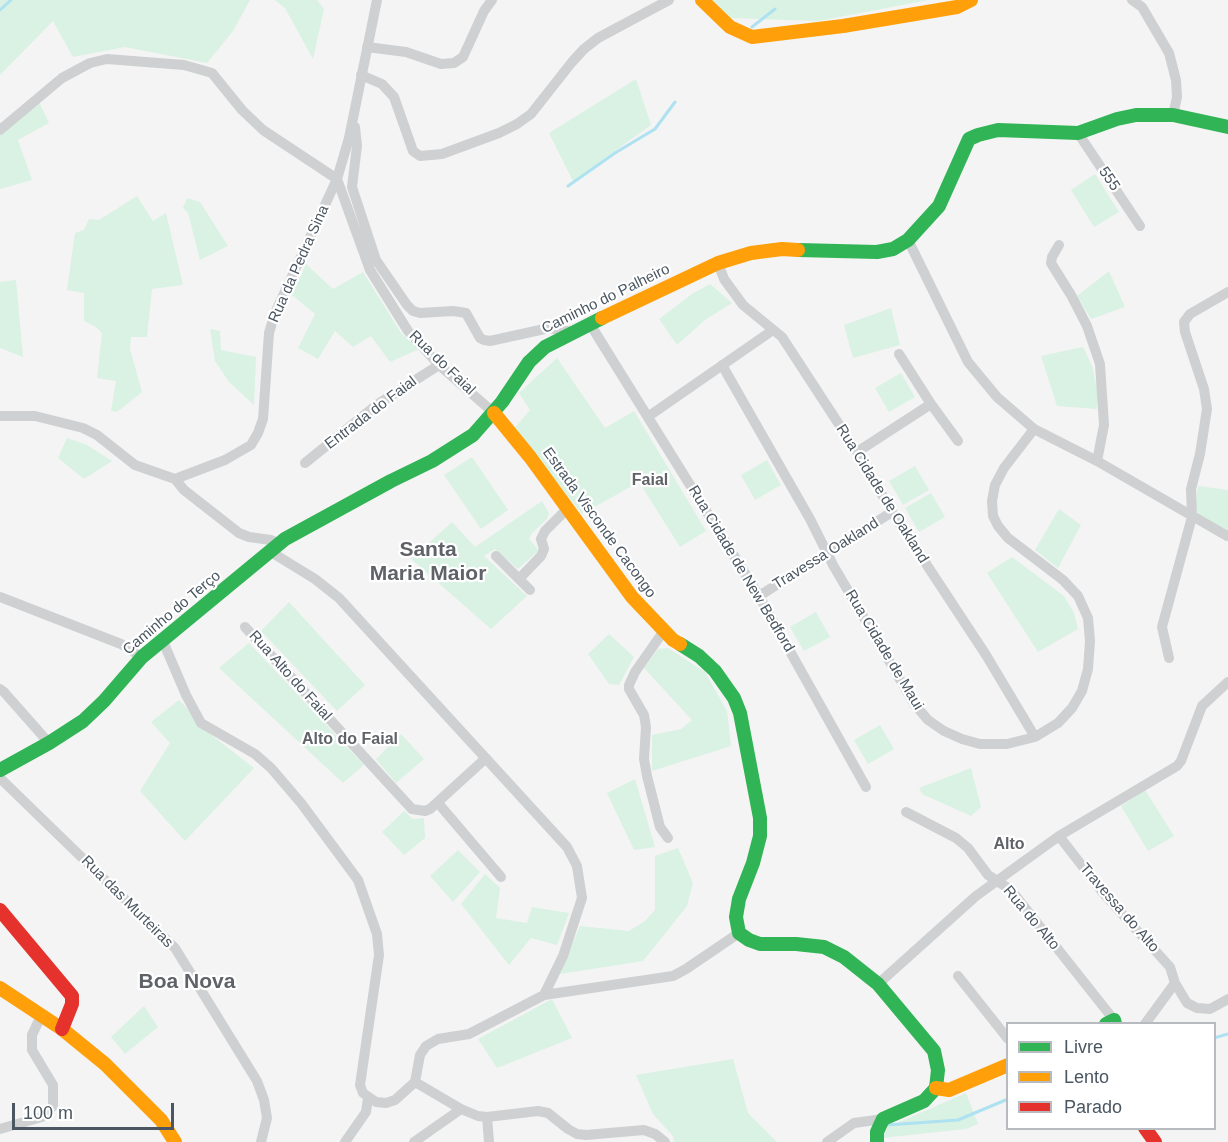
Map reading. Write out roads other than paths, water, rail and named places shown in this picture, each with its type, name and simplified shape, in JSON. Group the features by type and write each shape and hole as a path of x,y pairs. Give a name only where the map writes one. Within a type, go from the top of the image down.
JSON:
{"street":[{"path":"377,0 354,114 357,146 352,187 382,272 413,311 420,313 453,311 466,314 480,338 484,340 549,328 572,332"},
{"path":"368,47 406,52 441,64 454,63 463,57 484,11 492,0"},
{"path":"361,75 382,84 394,96 413,151 420,156 442,154 499,134 517,124 531,114 584,49 669,0"},
{"path":"702,0 730,27 752,37 811,31 957,7 971,0"},
{"path":"1132,0 1142,7 1169,53 1176,80 1177,97 1173,115"},
{"path":"0,130 62,78 90,63 106,60 184,65 212,73 242,110 264,130 337,179"},
{"name":"Rua da Pedra Sina","path":"175,479 225,460 251,445 258,433 262,419 269,333 275,313 337,179 354,114"},
{"name":"Caminho do Palheiro","path":"275,548 293,534 454,449 473,435 494,413 529,362 545,347 572,332 718,263 751,253 782,249 877,252 893,249 908,240 939,206 969,139 978,135 998,130 1078,133 1117,118 1136,115 1173,115 1228,127"},
{"name":"555","path":"1078,133 1140,226"},
{"name":"Rua do Faial","path":"337,179 370,270 408,331 439,365 494,413"},
{"path":"908,240 968,362 997,397 1034,429 1097,461 1227,536"},
{"path":"1059,245 1051,263 1087,326 1100,364 1104,425 1097,461"},
{"name":"Rua Cidade de Oakland","path":"718,263 724,279 743,305 782,337 857,452 892,512 986,655 1035,737"},
{"path":"1169,658 1162,627 1192,517 1191,489 1200,454 1207,409 1204,389 1185,332 1184,322 1190,314 1228,292"},
{"name":"Rua Cidade de New Bedford","path":"590,324 759,596 866,787"},
{"path":"649,416 773,330"},
{"path":"899,354 958,441"},
{"name":"Entrada do Faial","path":"305,463 378,404 439,365"},
{"name":"Rua Cidade de Maui","path":"722,365 832,565 915,705 928,720 944,731 962,740 980,744 1007,744 1035,737 1058,723 1072,708 1082,691 1088,669 1090,641 1088,618 1078,596 1063,580 1008,538 993,516 992,501 995,485 1004,468 1034,429"},
{"path":"857,452 931,404"},
{"name":"Estrada Visconde Cacongo","path":"494,413 568,508 632,597 663,632 715,670 730,692 740,713 760,818 760,836 753,863 739,899 736,917 739,933"},
{"path":"0,416 35,416 83,428 97,435 135,465 175,479 184,490 238,533 271,540 275,548 339,598 567,847 577,866 582,898 563,956 544,995"},
{"path":"519,579 542,556 544,549 541,538 544,531 568,508"},
{"name":"Travessa Oakland","path":"759,596 892,512"},
{"name":"Caminho do Terço","path":"0,770 49,743 83,720 162,639 275,548"},
{"path":"496,556 530,590"},
{"path":"0,597 121,644 142,657"},
{"name":"Rua Alto do Faial","path":"245,627 412,808 425,811 438,803"},
{"path":"663,632 635,672 629,689 644,715 646,728 644,759 647,776 660,827 668,838"},
{"path":"162,639 186,695 201,723 255,754 271,768 301,803 358,880 377,934 379,955 360,1085 368,1098 386,1103 395,1100 415,1082 420,1055 426,1046 438,1040 469,1034 544,995 673,976 739,933 748,940 760,944 824,947 844,957 878,984 934,1051 938,1070 936,1088 924,1101 883,1119 854,1123 827,1142"},
{"path":"878,984 976,896 1059,836 1178,766 1202,706 1228,682"},
{"path":"0,690 49,743"},
{"path":"486,758 438,803 501,877"},
{"name":"Rua das Murteiras","path":"0,778 175,948 257,1081 264,1100 267,1118 261,1142"},
{"name":"Rua do Alto","path":"906,812 956,837 968,848 988,875 1011,890 1112,1022"},
{"name":"Travessa do Alto","path":"1059,836 1104,894 1170,967 1175,983 1187,1003 1197,1008 1210,1009 1228,999"},
{"path":"0,910 72,996 72,1005 62,1029"},
{"path":"958,976 1006,1036"},
{"path":"1146,1022 1175,983"},
{"path":"0,988 42,1014 105,1064 161,1120 175,1142"},
{"path":"0,1129 42,1117 52,1106 53,1084 32,1050 32,1035 42,1014"},
{"path":"936,1088 949,1090 1006,1066"},
{"path":"415,1082 461,1109 478,1116 538,1111 548,1113 577,1134 644,1130 655,1134 665,1142"},
{"path":"345,1142 366,1112 368,1098"},
{"path":"414,1142 461,1109"},
{"path":"487,1117 489,1142"},
{"path":"877,1142 883,1119"}],"waterway":[{"path":"0,10 11,0"},
{"path":"752,27 775,9"},
{"path":"568,186 615,153 655,129 675,102"},
{"path":"1216,1037 1228,1034"},
{"path":"887,1125 958,1120 1006,1100"}],"district":[{"name":"Faial","path":"650,481"},
{"name":"Santa Maria Maior","path":"428,562"},
{"name":"Alto do Faial","path":"350,740"},
{"name":"Alto","path":"1009,845"},
{"name":"Boa Nova","path":"187,982"}]}
